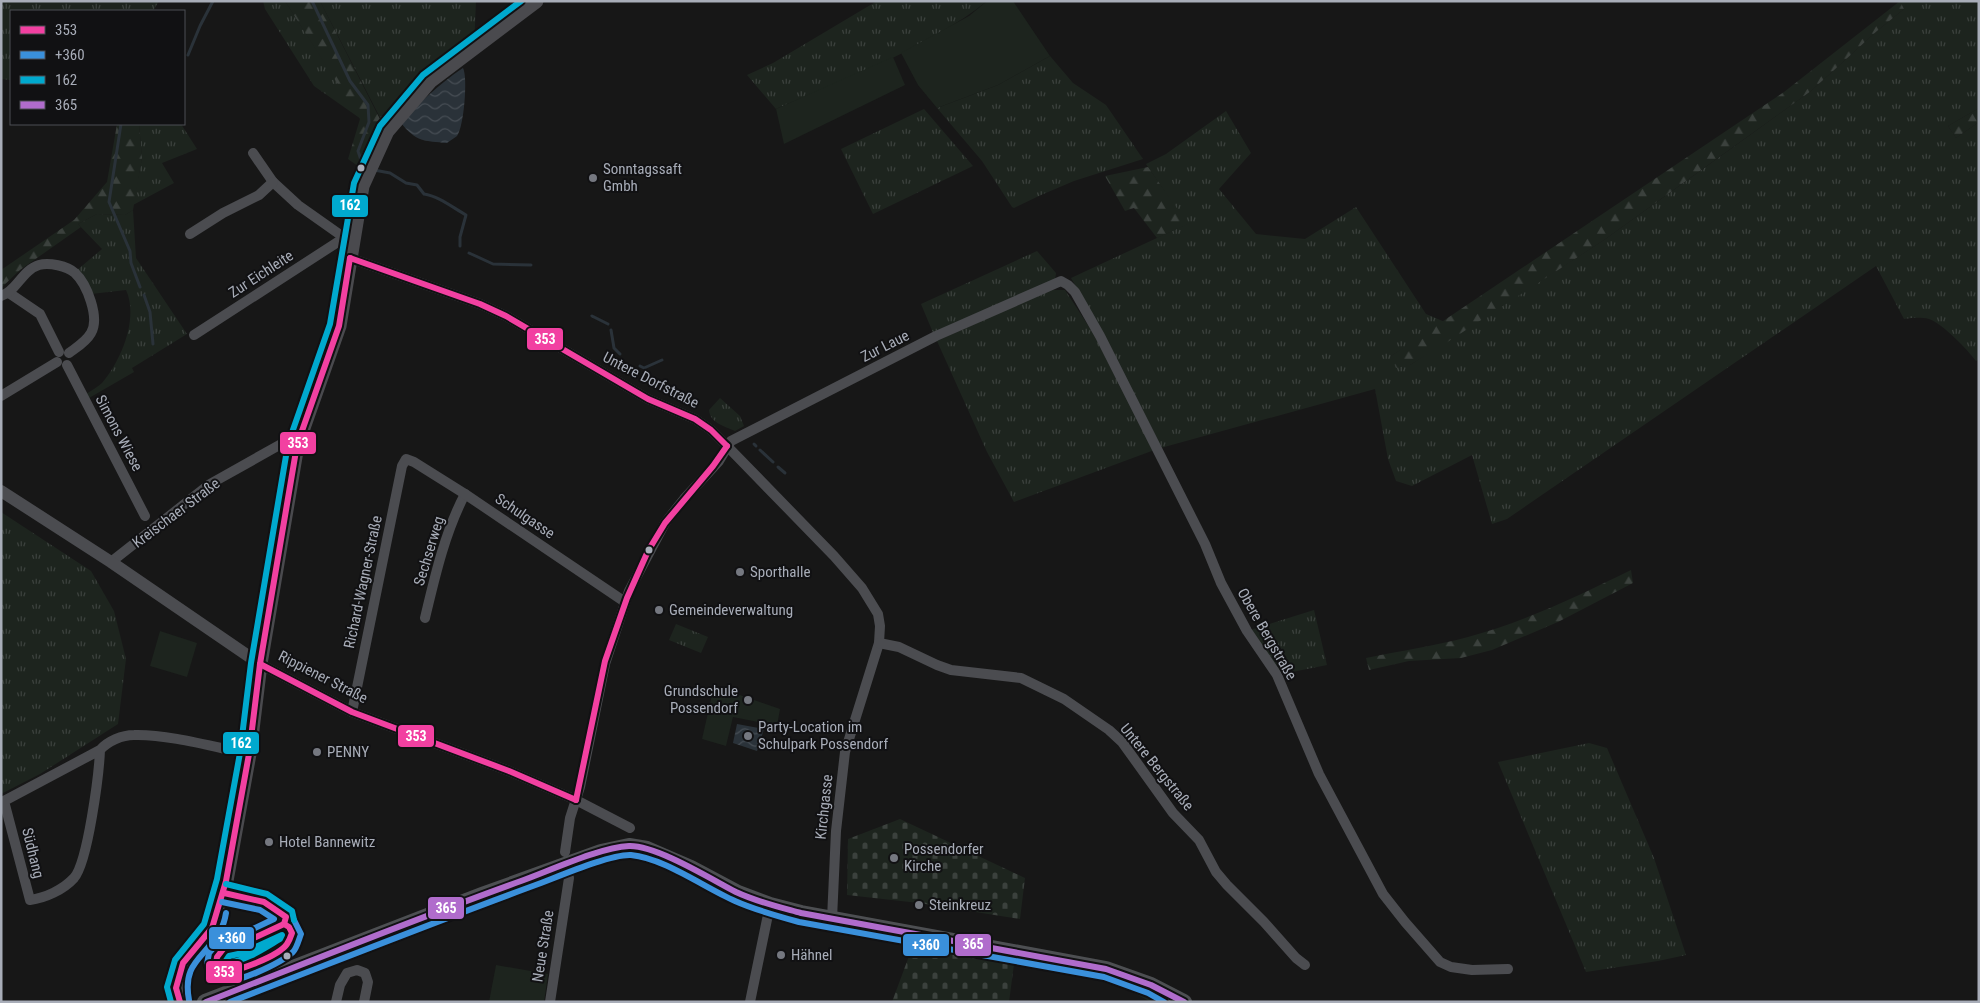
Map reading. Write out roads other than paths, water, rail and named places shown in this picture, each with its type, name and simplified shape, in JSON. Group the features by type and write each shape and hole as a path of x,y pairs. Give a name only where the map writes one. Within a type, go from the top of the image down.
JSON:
{"main road":[{"path":"180,1002 176,988 183,963 212,928 224,893 249,754 260,664 297,445 339,326 349,247 362,186 386,131 430,81 536,1"},
{"path":"205,1002 565,859 629,846 647,849 770,905 832,919 1086,964 1123,974 1151,985 1184,1002"}],"street":[{"path":"253,153 273,182 298,206 349,247"},
{"path":"190,234 223,213 259,195 273,182"},
{"name":"Zur Eichleite","path":"194,335 349,247"},
{"name":"Untere Dorfstraße","path":"349,247 506,316 648,399 695,419 711,430 834,556 862,588 878,614 880,626 879,643"},
{"name":"Simons Wiese","path":"1,396 63,358 83,343 92,332 96,320 90,296 75,273 58,265 38,265 20,278 5,295 40,314 63,358 145,516"},
{"name":"Zur Laue","path":"727,446 731,441 936,336 1061,281"},
{"name":"Obere Bergstraße","path":"1061,281 1068,284 1074,292 1100,336 1205,544 1221,583 1247,631 1277,675 1319,774 1383,894 1440,962 1451,967 1472,970 1508,969"},
{"name":"Kreischaer Straße","path":"111,562 210,484 282,444 289,442 297,445"},
{"name":"Neue Straße","path":"550,1002 569,878 565,859 570,818 586,761 605,664 625,602 665,523 718,461 727,446"},
{"name":"Schulgasse","path":"406,458 465,494 625,602"},
{"name":"Richard-Wagner-Straße","path":"352,712 402,466 406,458"},
{"name":"Rippiener Straße","path":"1,491 111,562 260,664 352,712 509,771 576,800 630,828"},
{"name":"Sechserweg","path":"425,618 457,509 465,494"},
{"name":"Kirchgasse","path":"832,919 836,831 845,752 879,643"},
{"name":"Untere Bergstraße","path":"879,643 899,648 951,670 1021,678 1064,699 1109,730 1122,742 1173,814 1199,840 1216,872 1296,958 1305,965"},
{"name":"Südhang","path":"100,750 99,772 83,860 74,877 60,889 40,898 30,900 4,801 100,750 107,742 132,735 154,736 249,754"},
{"path":"750,1002 770,905"},
{"path":"336,1002 340,985 347,972 357,970 366,973 368,982 364,1002"}],"water":[{"path":"463,68 465,81 464,102 462,123 457,136 447,143 427,141 411,134 401,123 430,94"},
{"name":"Party-Location im Schulpark Possendorf","path":"737,724 764,729 757,751 733,743"}],"waterway":[{"path":"188,55 213,1"},
{"path":"312,1 350,81 368,105 369,122 358,151 361,160"},
{"path":"121,125 109,202 130,251 131,263 140,287"},
{"path":"374,170 390,173 406,183 417,185 424,194 440,199 466,215 460,237 460,246"},
{"path":"469,253 493,264 531,265"},
{"path":"144,295 150,312 153,344"},
{"path":"592,316 608,324"},
{"path":"611,330 614,348 620,354"},
{"path":"640,366 644,368 662,360"},
{"path":"760,450 773,462"},
{"path":"778,467 785,473"}],"place":[{"name":"Sonntagssaft Gmbh","path":"593,178"},
{"name":"Sporthalle","path":"740,572"},
{"name":"Gemeindeverwaltung","path":"659,610"},
{"name":"Grundschule Possendorf","path":"748,700"},
{"name":"Party-Location im Schulpark Possendorf","path":"748,736"},
{"name":"PENNY","path":"317,752"},
{"name":"Hotel Bannewitz","path":"269,842"},
{"name":"Possendorfer Kirche","path":"894,858"},
{"name":"Steinkreuz","path":"919,905"},
{"name":"Hähnel","path":"781,955"}]}
